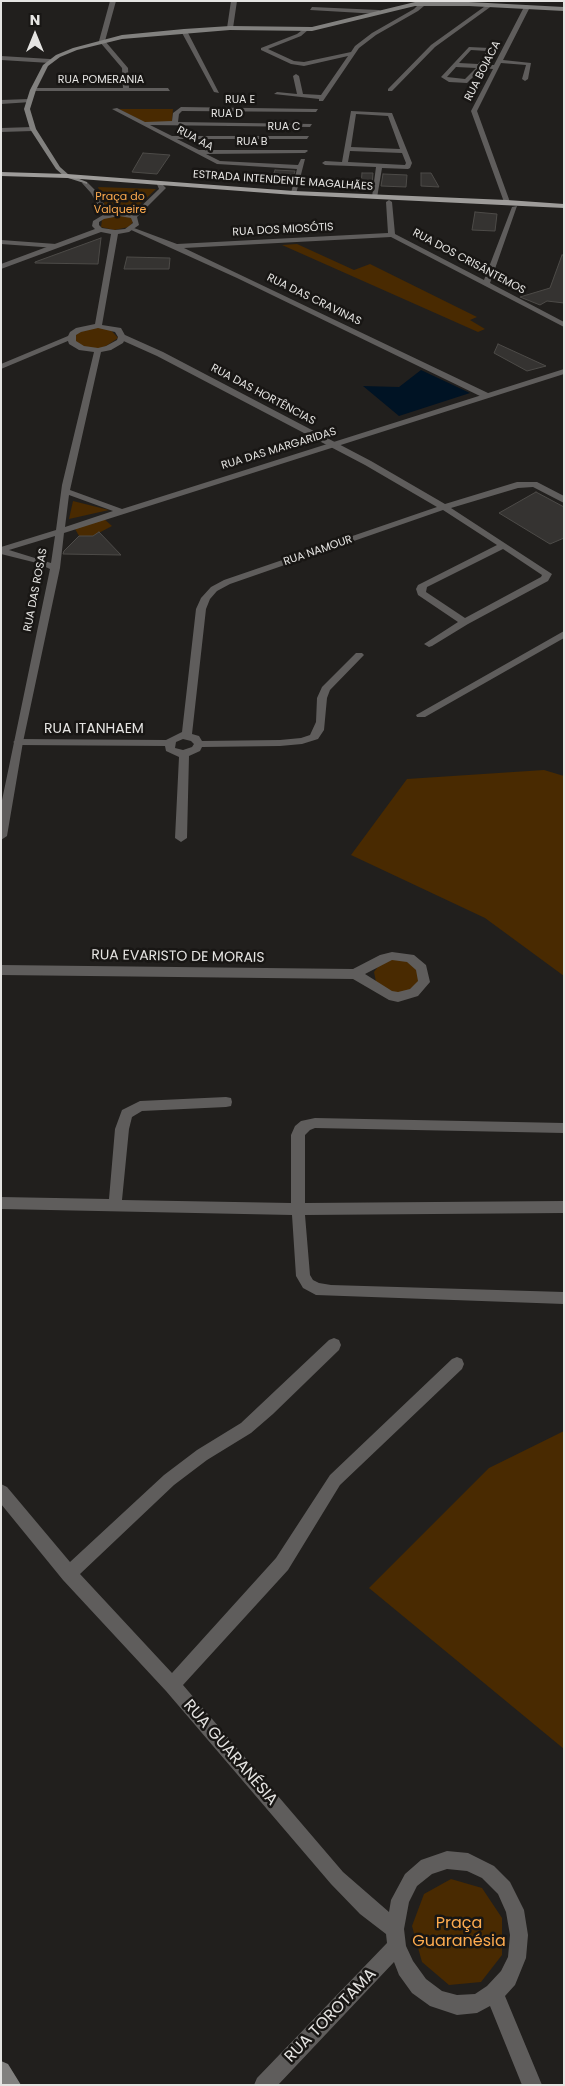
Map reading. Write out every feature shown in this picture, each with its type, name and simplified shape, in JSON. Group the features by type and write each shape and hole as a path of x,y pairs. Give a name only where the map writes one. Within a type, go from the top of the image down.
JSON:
{"main road":[{"path":"85,184 67,176 52,160 28,117 29,101 43,70 50,61 75,49 102,42 184,31 230,28 305,30 421,3 469,3 564,9"},
{"name":"ESTRADA INTENDENTE MAGALHÃES","path":"1,174 67,176 321,200 515,207 564,211"},
{"name":"ESTRADA INTENDENTE MAGALHÃES","path":"1,180 564,206"},
{"path":"1,2071 11,2085"}],"street":[{"path":"113,1 102,42 125,68 128,78 126,90"},
{"path":"230,28 234,1"},
{"path":"277,94 322,98 352,53 374,34 419,8 421,3"},
{"path":"390,90 434,46 490,5"},
{"name":"RUA BOIACA","path":"507,202 474,114 527,7"},
{"path":"312,9 379,12"},
{"path":"389,10 408,14"},
{"path":"305,30 263,49 293,63 304,64 352,53"},
{"path":"184,31 216,92"},
{"path":"469,49 488,49 490,51 467,81 459,82 444,78 454,65 469,49"},
{"path":"1,58 50,61"},
{"path":"454,65 529,64 524,79"},
{"path":"296,76 301,96"},
{"name":"RUA POMERANIA","path":"33,90 168,90"},
{"path":"1,102 29,101"},
{"name":"RUA AA","path":"116,109 224,164 301,167"},
{"name":"RUA E","path":"175,124 176,113 182,110 317,109 310,125"},
{"path":"325,163 379,166 408,167 410,164 391,115 383,112 352,113 344,164"},
{"name":"RUA D","path":"144,124 310,125"},
{"path":"294,193 310,125"},
{"path":"1,130 33,129"},
{"name":"RUA C","path":"171,138 307,137"},
{"path":"346,149 405,151"},
{"name":"RUA B","path":"200,152 305,151"},
{"path":"375,197 379,166"},
{"path":"85,184 94,192 107,215"},
{"path":"134,217 160,186"},
{"name":"RUA DOS CRISÂNTEMOS","path":"389,202 392,235 564,325"},
{"path":"486,283 515,207"},
{"path":"100,230 95,226 96,221 107,215 119,214 134,217"},
{"path":"1,267 100,230 115,232 132,229 137,224 134,217"},
{"name":"RUA DAS CRAVINAS","path":"132,229 175,246 485,395"},
{"path":"1,367 71,338 79,330 98,326 115,232"},
{"name":"RUA DOS MIOSÓTIS","path":"175,246 392,235"},
{"path":"1,242 56,246"},
{"name":"RUA DAS HORTÊNCIAS","path":"98,326 118,330 122,337 160,354 334,444 444,507 502,546 545,571 548,576 545,580 465,622"},
{"path":"71,338 72,342 82,348 98,350 115,345 122,337"},
{"name":"RUA DAS ROSAS","path":"1,836 18,742 55,568 65,491 75,441 98,350"},
{"name":"RUA DAS MARGARIDAS","path":"1,550 564,371"},
{"name":"RUA NAMOUR","path":"187,735 201,609 206,598 214,589 226,582 444,507 526,483 541,486 564,500"},
{"path":"65,491 124,512"},
{"path":"429,644 465,622 421,593 420,590 423,585 502,546"},
{"path":"1,550 33,558 55,568"},
{"path":"421,714 564,634"},
{"path":"199,744 280,743 302,741 314,737 321,722 322,698 326,689 359,656"},
{"path":"187,735 195,738 199,744 196,749 184,754 172,751 169,743 174,737 187,735"},
{"name":"RUA ITANHAEM","path":"18,742 169,743"},
{"path":"181,838 184,754"},
{"name":"RUA EVARISTO DE MORAIS","path":"1,970 355,974 384,958 401,956 417,963 422,968 424,982 414,993 398,997 381,992 355,974"},
{"path":"115,1205 122,1129 127,1114 140,1106 226,1102"},
{"path":"564,1128 315,1123 306,1125 300,1130 298,1135 298,1209 303,1276 308,1284 316,1289 564,1298"},
{"path":"1,1202 298,1209 564,1207"},
{"path":"69,1574 169,1480 202,1455 246,1428 334,1345"},
{"path":"172,1685 282,1564 335,1480 457,1364"},
{"name":"RUA GUARANÉSIA","path":"1,1492 69,1574 172,1685 337,1878 396,1938"},
{"path":"447,1860 468,1862 488,1872 504,1888 515,1910 519,1935 517,1958 508,1978 494,1993 477,2003 457,2005 437,1999 419,1986 406,1968 396,1938 400,1900 411,1880 427,1866 447,1860"},
{"name":"RUA TOROTAMA","path":"264,2085 396,1938"},
{"path":"494,1993 532,2085"}],"green space":[{"path":"119,109 173,109 172,123 145,123"},
{"name":"Praça do Valqueire","path":"98,187 156,189 133,211 133,222 129,227 114,230 101,227 102,220 108,215"},
{"path":"297,244 354,270 370,264 477,317 470,320 485,329 478,332 282,245"},
{"path":"97,326 109,328 118,338 106,346 97,349 76,345 76,334"},
{"path":"73,501 109,510 69,519"},
{"path":"103,518 112,526 93,536 79,536 74,527"},
{"path":"544,770 564,776 564,976 485,918 351,855 407,779"},
{"path":"390,959 403,959 414,965 419,974 418,983 409,990 397,993 384,989 376,982 374,972 380,964"},
{"path":"564,1431 564,1749 369,1588 489,1468"},
{"name":"Praça Guaranésia","path":"451,1879 482,1888 502,1918 502,1955 481,1982 449,1985 422,1962 412,1926 424,1894"}],"water":[{"path":"421,370 470,393 399,416 363,386 399,387"}],"building":[{"path":"143,153 170,155 157,174 132,172"},
{"path":"275,170 295,171 291,184 271,182"},
{"path":"362,173 373,173 372,185 361,184"},
{"path":"421,173 431,173 439,187 421,186"},
{"path":"383,174 407,175 406,187 381,186"},
{"path":"475,212 497,214 495,231 472,230"},
{"path":"101,238 98,264 35,263 35,262"},
{"path":"562,255 564,255 564,303 547,301 540,305 520,297 550,288"},
{"path":"127,257 170,258 169,269 124,269"},
{"path":"498,344 546,366 527,371 494,353"},
{"path":"536,492 564,507 564,538 550,544 499,513"},
{"path":"99,532 121,555 63,554 79,536 93,536"}]}
